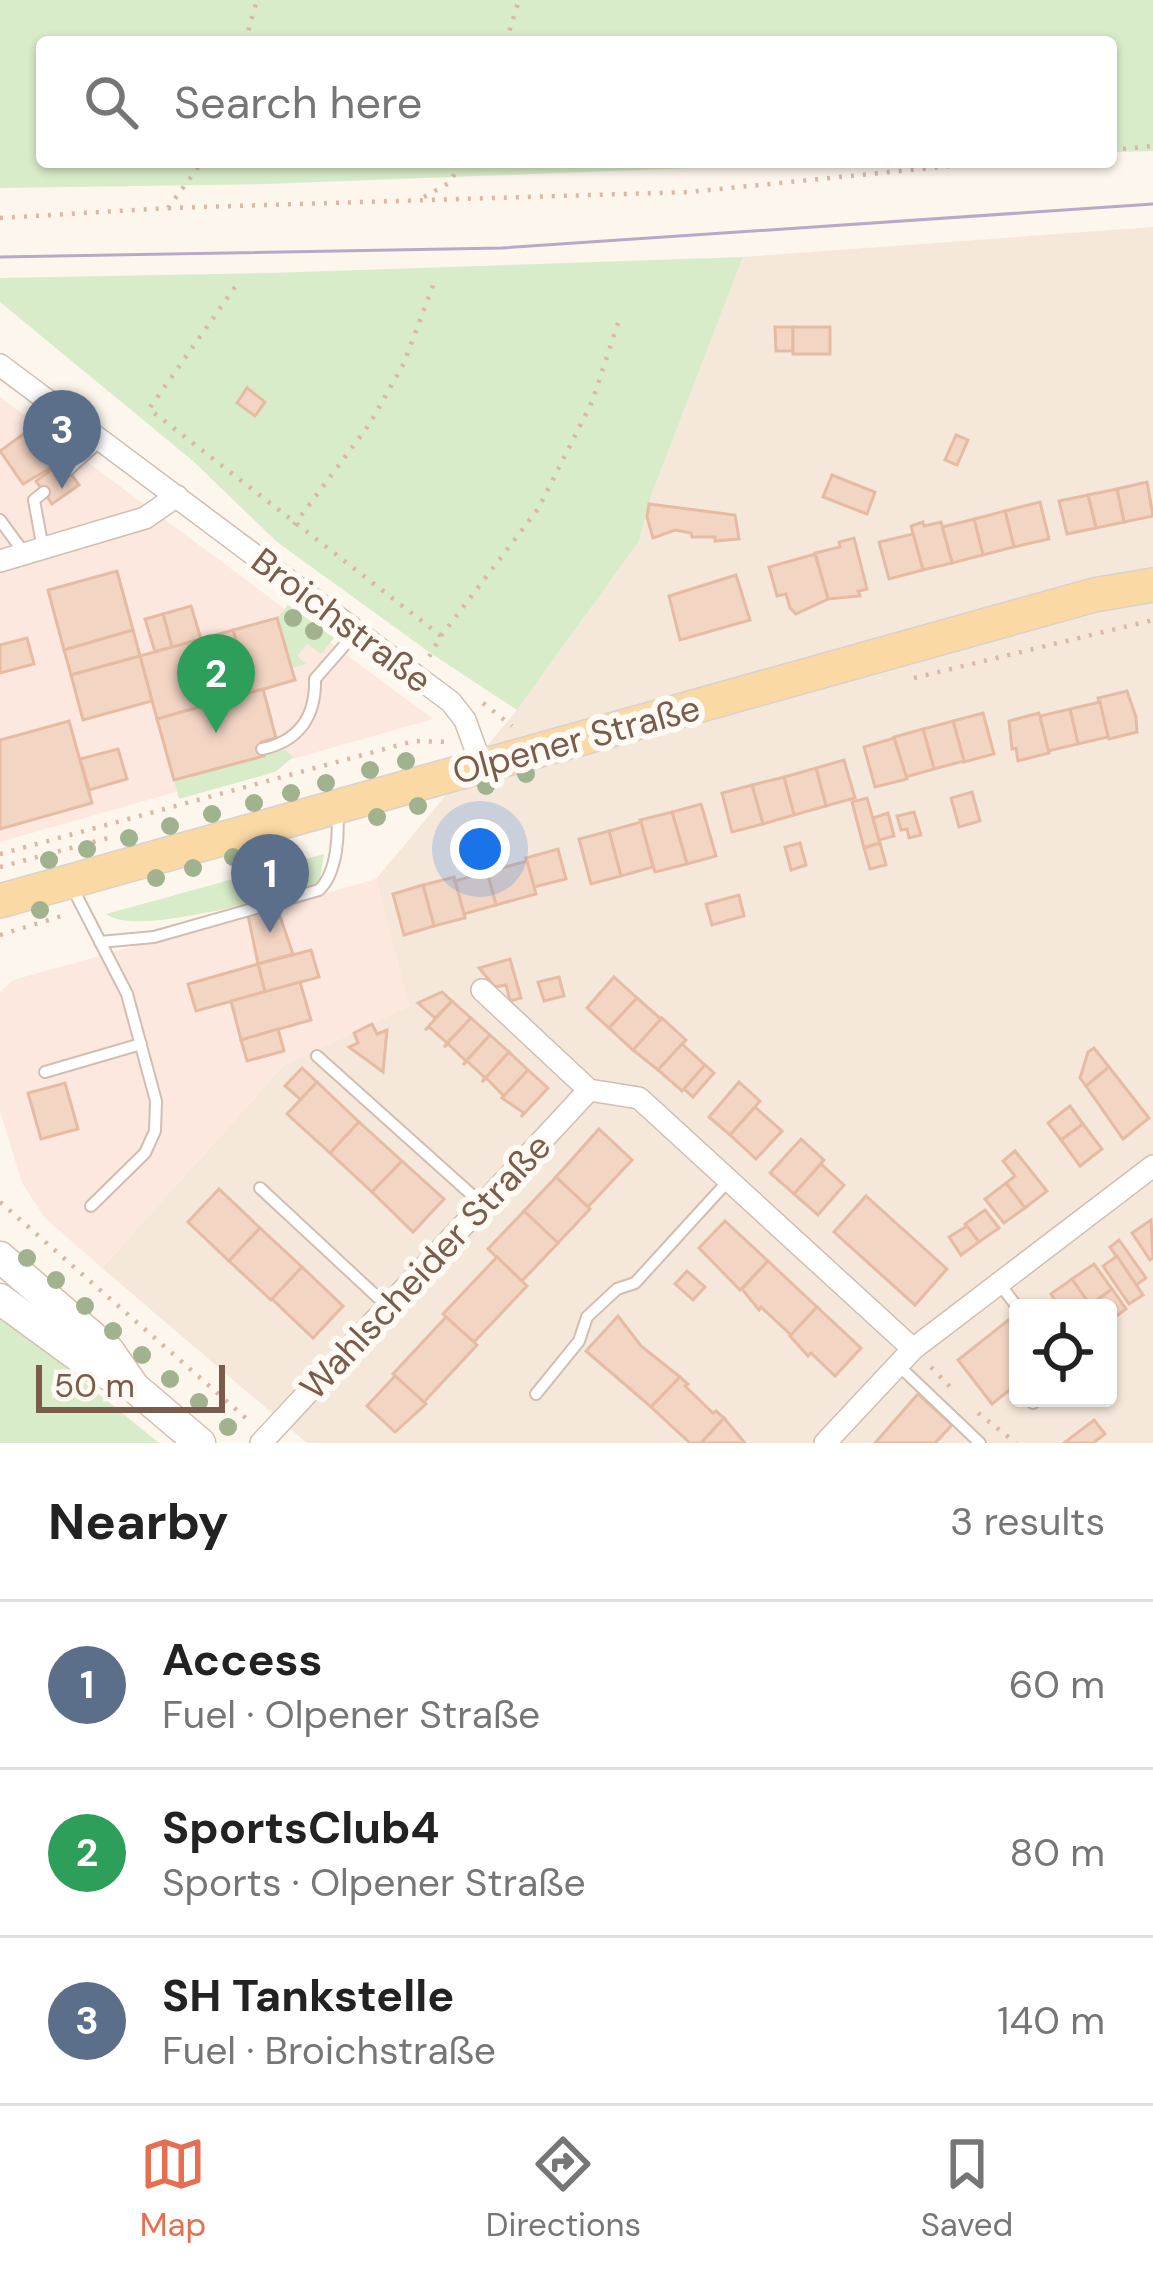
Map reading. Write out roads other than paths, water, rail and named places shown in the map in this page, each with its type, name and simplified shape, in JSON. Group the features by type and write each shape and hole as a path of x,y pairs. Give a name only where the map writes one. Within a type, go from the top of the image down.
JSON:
{"main road":[{"name":"Olpener Straße","path":"0,901 1094,595 1153,585"},
{"path":"0,1257 109,1351 135,1388"},
{"path":"0,1299 93,1367 135,1388 200,1443"}],"street":[{"name":"Broichstraße","path":"0,365 422,680 463,715 481,764"},
{"path":"0,561 145,518 177,496"},
{"path":"482,990 589,1090 639,1098 729,1180 905,1357"},
{"name":"Wahlscheider Straße","path":"264,1440 589,1090"},
{"path":"825,1443 905,1357 1153,1166"}],"lane":[{"path":"68,470 102,440"},
{"path":"34,551 34,500 44,492"},
{"path":"0,520 34,551"},
{"path":"262,749 287,740 311,714 316,705 315,679 357,631"},
{"path":"100,942 154,938 320,890 332,864 337,806"},
{"path":"71,884 127,994 156,1100 155,1131 145,1153 91,1205"},
{"path":"45,1072 141,1044"},
{"path":"317,1057 482,1204"},
{"path":"536,1394 579,1341 587,1317 617,1288 635,1283 729,1180"},
{"path":"260,1188 386,1306"},
{"path":"1000,1283 1012,1299"},
{"path":"905,1357 980,1443"}],"tram line":[{"path":"0,257 502,248 1153,204"}],"place":[{"name":"SH Tankstelle","path":"62,489"},
{"name":"SportsClub4","path":"216,733"},
{"name":"Access","path":"270,933"}]}
